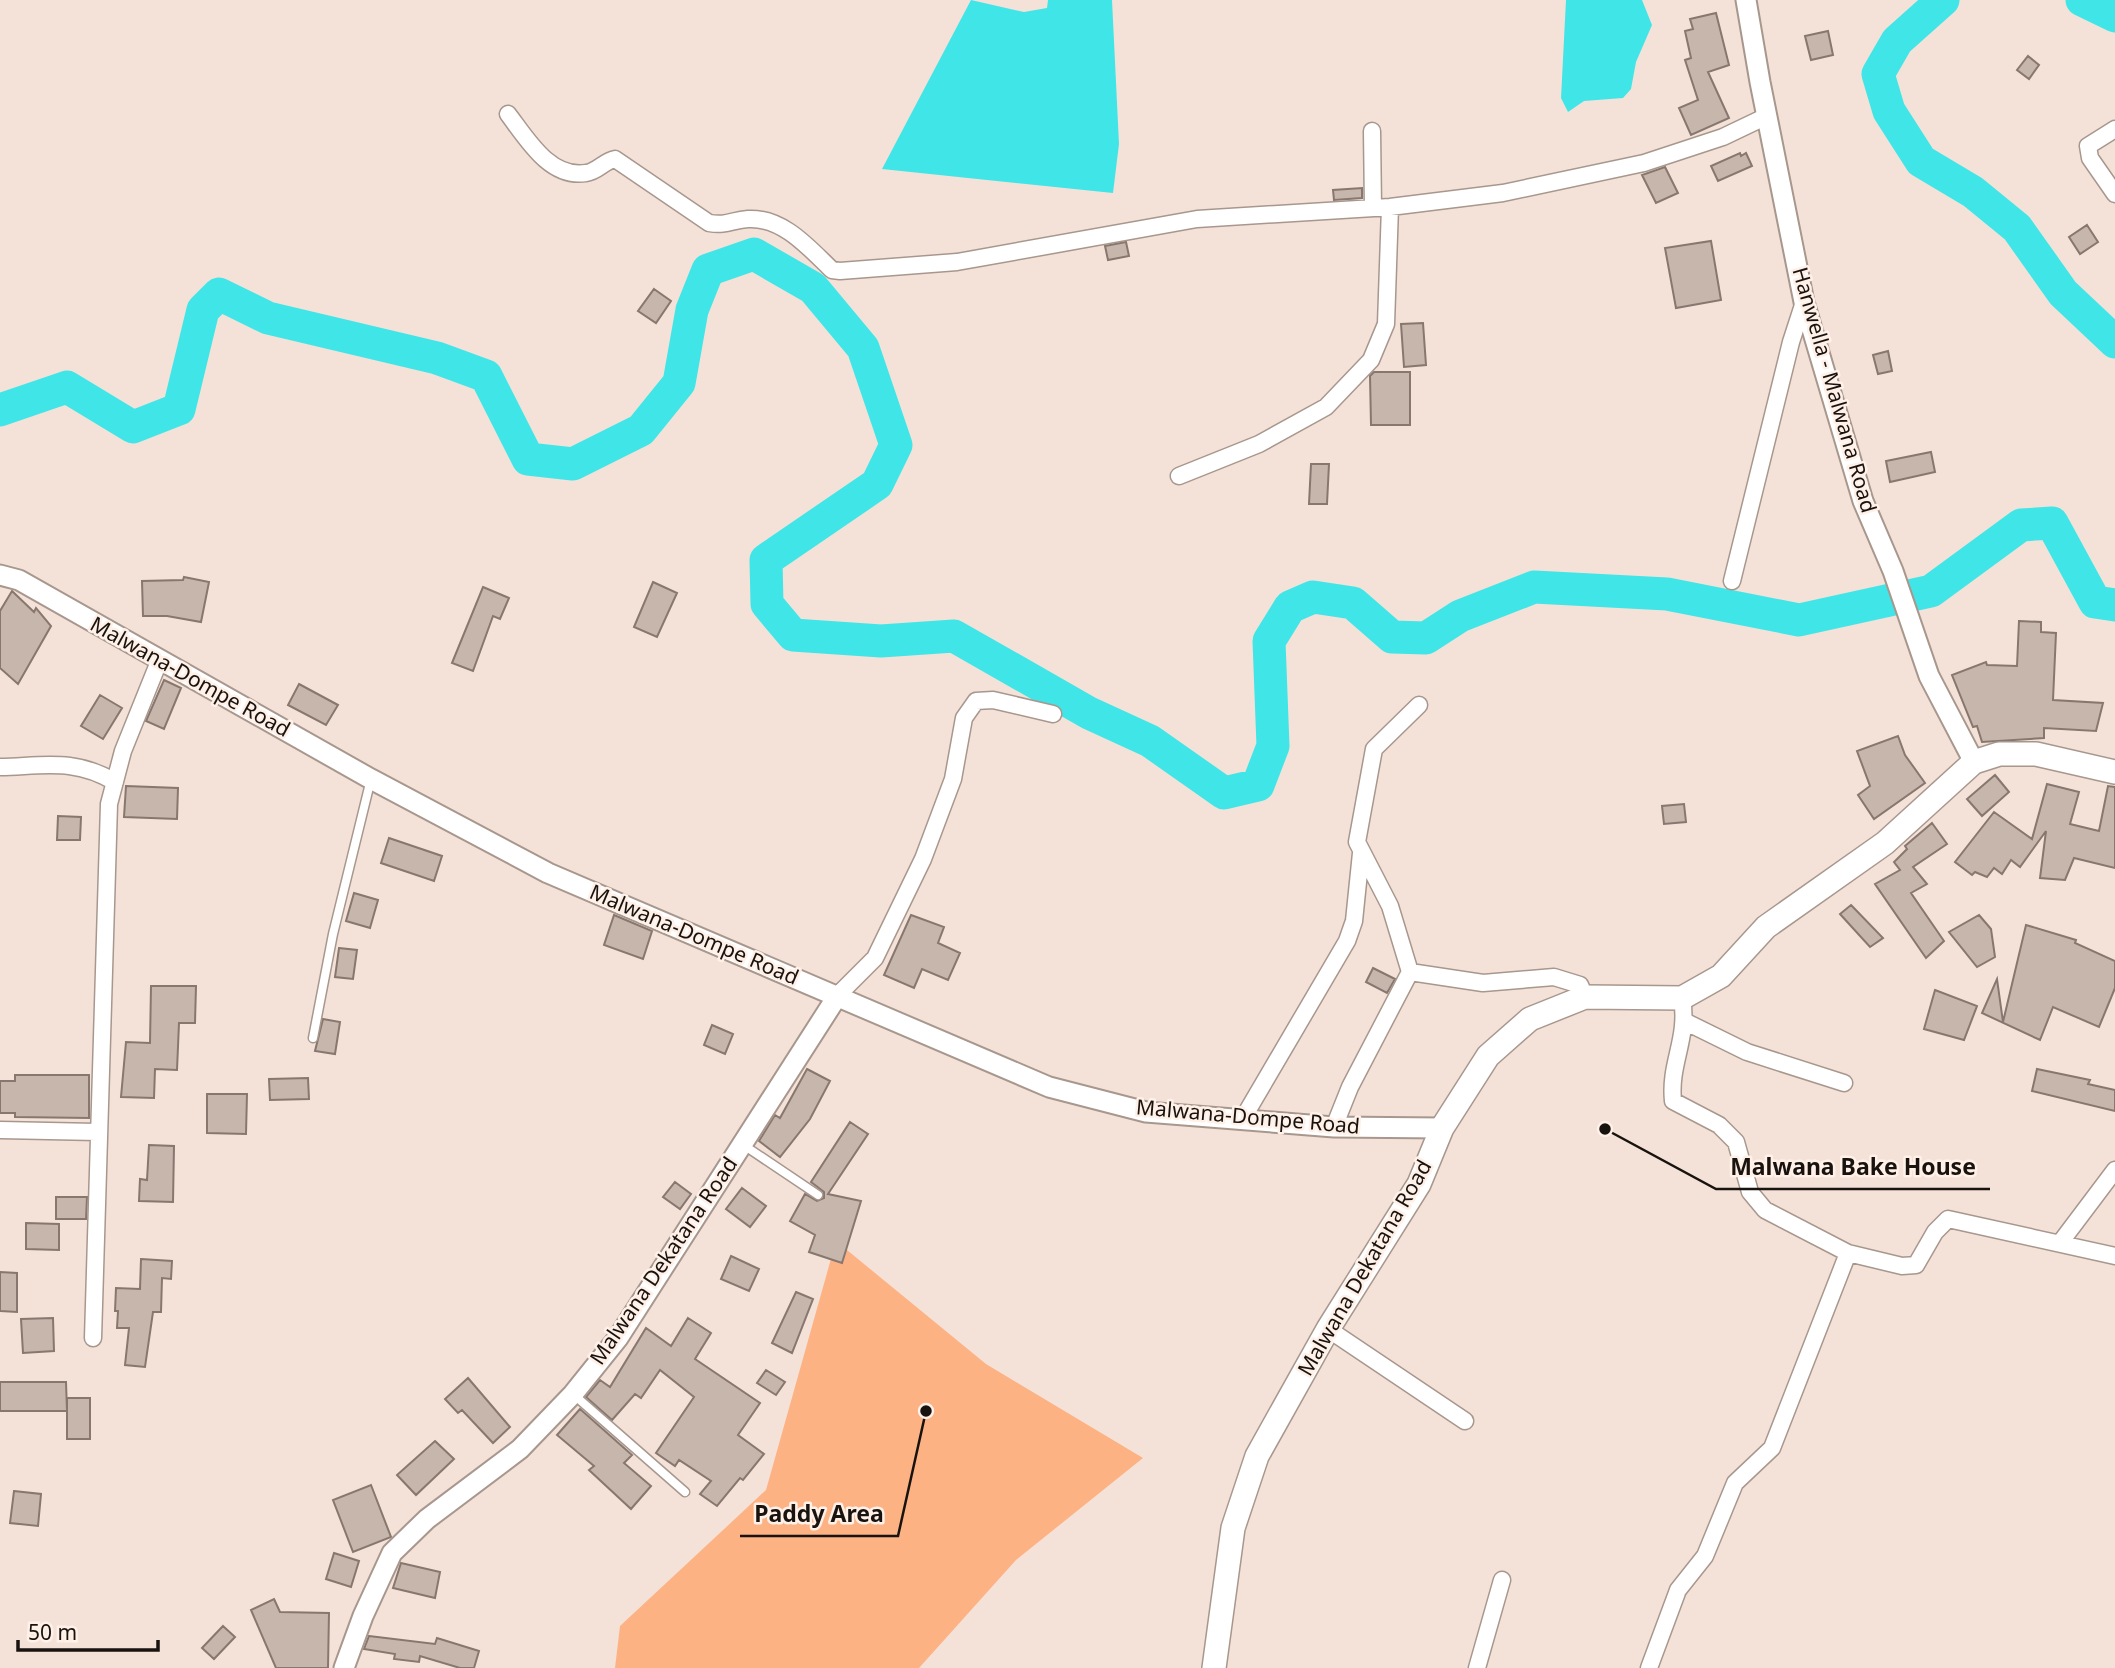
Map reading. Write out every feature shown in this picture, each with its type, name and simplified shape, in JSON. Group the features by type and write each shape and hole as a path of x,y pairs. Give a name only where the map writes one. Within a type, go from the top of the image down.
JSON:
{"main road":[{"path":"1682,998 1721,976 1766,927 1885,843 1974,762 1999,754 2036,754 2115,772"},
{"name":"Malwana Dekatana Road","path":"1214,1668 1233,1528 1253,1468 1328,1329 1419,1184 1442,1128 1488,1056 1530,1019 1585,997 1682,998"}],"street":[{"name":"Hanwella - Malwana Road","path":"1746,0 1804,302 1863,501 1893,571 1930,676 1974,762"},
{"path":"508,114 542,158 564,171 588,174 615,159 709,223 724,226 748,219 778,225 797,236 832,270 840,271 957,262 1197,219 1390,207 1503,193 1644,163 1723,137 1767,117"},
{"path":"2115,129 2088,146 2090,158 2115,194"},
{"path":"1373,131 1373,208"},
{"path":"1179,476 1259,444 1326,407 1371,360 1386,324 1390,207"},
{"path":"1732,581 1791,342 1804,302"},
{"name":"Malwana-Dompe Road","path":"0,575 19,580 371,779 548,873 1049,1087 1146,1112 1334,1127 1442,1128"},
{"path":"93,1338 97,1132 109,804 123,751 160,659"},
{"path":"838,995 875,958 923,859 953,779 964,718 976,701 993,700 1053,714"},
{"path":"1334,1127 1350,1087 1409,972 1390,906 1357,842 1374,749 1419,705"},
{"path":"0,767 77,765 93,769 115,782"},
{"path":"1242,1120 1347,941 1354,921 1361,853"},
{"path":"1409,972 1483,983 1553,977 1580,985 1585,997"},
{"name":"Malwana Dekatana Road","path":"344,1668 363,1616 392,1553 427,1519 520,1449 573,1394 618,1338 838,995"},
{"path":"1682,998 1686,1022 1671,1085 1672,1101 1719,1125 1736,1142 1750,1192 1765,1210 1848,1252 1902,1266 1916,1265 1935,1231 1948,1219 2115,1256"},
{"path":"1686,1022 1747,1052 1844,1083"},
{"path":"0,1130 97,1132"},
{"path":"2060,1243 2115,1170"},
{"path":"1649,1668 1678,1591 1705,1556 1735,1483 1772,1448 1848,1252"},
{"path":"1328,1329 1465,1421"},
{"path":"1477,1668 1502,1580"}],"lane":[{"path":"313,1038 333,934 371,779"},
{"path":"741,1144 818,1195"},
{"path":"573,1394 685,1492"}],"shaded area":[{"path":"836,1241 986,1364 1143,1458 1016,1560 919,1668 615,1668 620,1626 766,1490"}],"water":[{"path":"971,0 1024,12 1047,8 1048,0 1112,0 1119,144 1113,193 882,169"},
{"path":"1566,0 1642,0 1652,25 1636,62 1631,89 1623,98 1584,101 1568,112 1561,98"}],"building":[{"path":"1716,13 1729,65 1708,72 1729,118 1691,135 1679,108 1698,100 1685,60 1691,58 1685,31 1693,29 1690,19"},
{"path":"1828,31 1833,55 1811,60 1805,36"},
{"path":"2028,56 2039,65 2029,79 2017,70"},
{"path":"1740,153 1741,156 1746,153 1752,166 1718,181 1711,166"},
{"path":"1665,167 1678,193 1656,203 1642,175"},
{"path":"1362,188 1362,198 1334,200 1333,190"},
{"path":"2087,225 2098,242 2080,254 2069,237"},
{"path":"1711,241 1721,300 1676,308 1665,248"},
{"path":"1126,242 1129,256 1108,260 1105,246"},
{"path":"654,289 671,301 656,323 638,311"},
{"path":"1423,323 1426,365 1404,367 1401,324"},
{"path":"1888,351 1892,371 1878,374 1873,355"},
{"path":"1374,372 1410,372 1410,425 1371,425 1370,376"},
{"path":"1931,452 1935,472 1890,482 1886,461"},
{"path":"1311,464 1329,464 1327,504 1309,504"},
{"path":"184,577 209,582 201,622 167,616 143,616 142,581 183,580"},
{"path":"653,582 677,593 657,637 634,627"},
{"path":"483,587 509,598 500,619 493,616 473,671 452,663"},
{"path":"12,591 34,612 36,608 51,626 18,684 0,668 0,611"},
{"path":"2019,621 2041,622 2041,632 2056,633 2053,700 2103,703 2096,731 2044,728 2044,738 1982,742 1952,675 1986,662 1987,665 2017,666"},
{"path":"164,680 181,688 164,729 146,721"},
{"path":"299,684 338,705 326,725 288,705"},
{"path":"100,695 122,708 103,739 81,726"},
{"path":"1898,736 1905,755 1925,783 1874,819 1858,795 1870,786 1857,751"},
{"path":"1995,775 2009,792 1982,816 1967,799"},
{"path":"2047,784 2079,792 2070,824 2099,831 2108,786 2115,787 2115,868 2074,858 2065,880 2040,878 2046,831 2020,867 2011,860 2002,874 1994,868 1987,877 1975,872 1972,875 1955,862 1994,812 2032,839"},
{"path":"126,786 178,788 177,819 124,817"},
{"path":"1684,804 1686,822 1664,824 1662,806"},
{"path":"58,816 81,817 80,840 57,840"},
{"path":"1932,823 1947,844 1913,867 1927,884 1911,893 1944,941 1926,958 1875,884 1900,870 1894,862 1907,849 1905,846"},
{"path":"389,838 442,856 434,881 381,863"},
{"path":"354,893 378,900 370,928 346,921"},
{"path":"1851,905 1883,938 1870,947 1840,914"},
{"path":"614,915 652,931 643,959 604,945"},
{"path":"911,915 944,927 938,943 960,953 948,980 922,969 914,988 884,975"},
{"path":"1979,915 1991,929 1995,957 1977,967 1949,932"},
{"path":"2026,925 2076,940 2075,943 2115,961 2115,988 2099,1027 2053,1007 2040,1040 1982,1013 1997,979 2003,1022"},
{"path":"339,948 357,950 353,979 335,977"},
{"path":"1373,968 1395,979 1387,993 1366,982"},
{"path":"151,986 196,986 195,1023 179,1023 177,1070 155,1069 154,1098 121,1097 126,1042 150,1043"},
{"path":"1935,990 1977,1006 1964,1040 1924,1029"},
{"path":"323,1019 340,1022 335,1054 315,1051"},
{"path":"712,1025 733,1034 725,1054 704,1045"},
{"path":"807,1069 830,1081 810,1119 780,1157 759,1141 775,1115 780,1118"},
{"path":"2037,1069 2090,1080 2088,1084 2115,1090 2115,1111 2032,1091"},
{"path":"15,1075 89,1075 89,1118 15,1117 15,1113 0,1113 0,1081 15,1081"},
{"path":"308,1078 309,1099 270,1100 269,1079"},
{"path":"207,1094 247,1094 246,1134 207,1133"},
{"path":"850,1122 868,1134 828,1194 861,1201 842,1263 809,1252 815,1235 790,1221 805,1194 817,1201 824,1198 824,1192 811,1182"},
{"path":"149,1145 174,1146 173,1202 139,1201 140,1179 147,1180"},
{"path":"675,1182 691,1194 680,1209 663,1197"},
{"path":"742,1188 766,1206 750,1227 726,1209"},
{"path":"56,1197 87,1197 86,1219 56,1219"},
{"path":"26,1223 59,1224 59,1250 26,1249"},
{"path":"731,1256 759,1269 749,1291 721,1279"},
{"path":"141,1259 172,1261 171,1279 162,1278 161,1312 153,1312 145,1367 125,1365 129,1328 117,1328 118,1311 115,1311 116,1288 140,1289"},
{"path":"0,1272 17,1273 17,1312 0,1311"},
{"path":"796,1292 813,1299 792,1353 772,1343"},
{"path":"53,1318 54,1351 23,1353 21,1319"},
{"path":"688,1318 711,1333 695,1359 760,1403 738,1435 764,1454 717,1506 700,1494 711,1481 679,1460 675,1466 656,1453 694,1397 660,1370 641,1398 635,1394 612,1420 586,1397 600,1380 610,1387 646,1328 671,1346"},
{"path":"766,1370 785,1382 776,1395 757,1383"},
{"path":"468,1378 510,1427 493,1443 462,1410 458,1413 445,1399"},
{"path":"0,1382 66,1382 67,1411 0,1411"},
{"path":"67,1398 90,1398 90,1439 67,1439"},
{"path":"580,1409 632,1455 624,1463 651,1486 631,1509 589,1470 594,1466 557,1435"},
{"path":"435,1441 454,1459 416,1495 397,1475"},
{"path":"371,1485 391,1537 353,1552 333,1500"},
{"path":"14,1491 41,1494 38,1526 10,1523"},
{"path":"334,1553 359,1561 351,1587 326,1579"},
{"path":"401,1563 440,1572 435,1598 393,1588"},
{"path":"274,1599 280,1612 329,1613 328,1668 276,1668 251,1610"},
{"path":"223,1626 235,1637 214,1659 202,1648"},
{"path":"369,1636 435,1644 437,1638 479,1651 474,1668 460,1668 420,1656 419,1662 394,1659 395,1654 364,1649"}],"waterway":[{"path":"1943,0 1897,41 1878,74 1889,111 1921,161 1973,192 2017,228 2063,293 2115,342"},
{"path":"2082,0 2115,16"},
{"path":"0,410 67,387 133,427 179,409 203,310 219,294 268,318 437,358 486,376 528,459 573,464 641,430 679,383 692,310 708,270 754,254 813,288 863,348 896,445 877,484 766,560 767,604 793,635 881,641 954,636 1089,713 1150,741 1224,793 1258,785 1273,746 1269,641 1290,607 1313,597 1353,603 1392,637 1426,638 1460,616 1534,587 1667,594 1799,620 1931,591 2021,525 2052,523 2095,602 2115,605"}],"place":[{"name":"Malwana Bake House","path":"1605,1129"},
{"name":"Paddy Area","path":"926,1411"}]}
